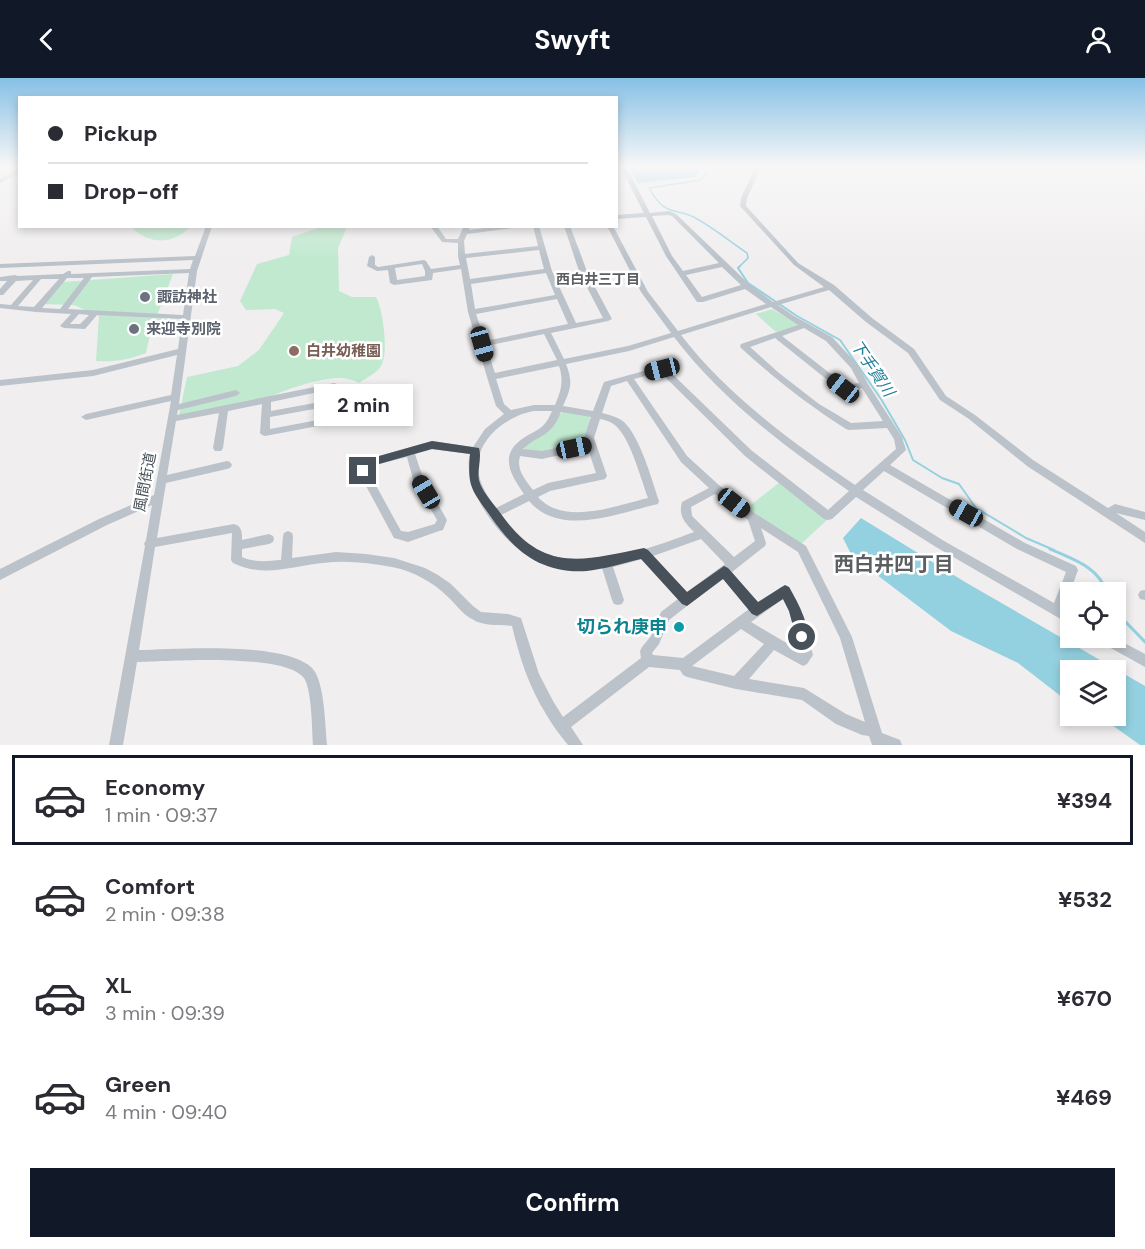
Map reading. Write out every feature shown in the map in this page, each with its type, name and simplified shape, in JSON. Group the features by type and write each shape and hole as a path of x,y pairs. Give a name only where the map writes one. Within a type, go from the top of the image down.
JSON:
{"street":[{"path":"639,197 669,256 700,300 746,286"},
{"path":"744,197 744,209 796,264 831,288 911,351 943,398 972,417 1030,463 1145,538"},
{"path":"495,514 548,487 602,476 590,445 590,433 607,384 662,369 748,453 828,516 901,450 902,446 890,424 855,368 829,339 746,286 674,215 648,214 618,217"},
{"name":"風間街道","path":"116,745 176,397 193,271 208,228"},
{"path":"434,228 444,241 464,233 508,228"},
{"path":"536,228 548,271 573,326"},
{"path":"482,344 608,319 584,274 568,228"},
{"path":"611,228 639,286 675,335 746,406 795,447 928,538 1060,613"},
{"path":"464,233 461,256 472,312 500,406 509,413"},
{"path":"461,256 541,248"},
{"path":"372,257 371,266 377,269 424,262 429,271 429,278 394,283 392,268"},
{"path":"0,266 198,258"},
{"path":"116,275 126,261"},
{"path":"36,310 76,263"},
{"path":"681,274 724,264"},
{"path":"0,293 28,265"},
{"path":"429,271 464,267"},
{"path":"0,279 193,271"},
{"path":"466,282 548,271"},
{"path":"62,312 89,276"},
{"path":"12,308 39,277"},
{"path":"491,377 561,363 675,335 831,288"},
{"path":"472,312 558,297"},
{"path":"0,306 62,312 185,317"},
{"path":"77,312 64,326 82,327 95,313"},
{"path":"804,325 744,346 816,406 849,427 890,424"},
{"path":"546,331 561,363 567,384 558,409 552,424 545,431 523,443 513,461 514,470 530,495 543,508 566,518 654,501 626,431 616,421 558,409 530,407 509,413 490,430 476,451 473,478 478,491 495,514 520,546 542,558 569,565 606,563 665,549 701,534"},
{"path":"776,335 843,388 864,385"},
{"path":"0,383 93,373 181,351"},
{"path":"629,378 684,459 716,489 752,517 802,549 846,637 877,738"},
{"path":"172,419 334,386"},
{"path":"174,408 236,393"},
{"path":"86,417 176,397"},
{"path":"267,399 265,432 339,419"},
{"path":"266,415 336,402"},
{"path":"218,448 224,409"},
{"path":"410,452 418,479 442,520 439,527 408,537 398,535 363,471 368,463 432,445 476,451"},
{"path":"517,452 542,454 590,445"},
{"path":"161,480 228,465"},
{"path":"885,466 1021,546 1072,570 1057,611"},
{"path":"716,489 686,504 687,518 729,568 757,610"},
{"path":"0,575 103,522 157,498"},
{"path":"1109,513 1115,508 1145,516"},
{"path":"647,661 646,651 655,640 665,616 761,543 752,517"},
{"path":"149,544 234,528 237,532 237,560 243,564 268,566 311,558 335,557 407,564 418,569 447,588 475,615 484,620 514,620 517,622 531,669 549,708 576,745"},
{"path":"286,563 288,536"},
{"path":"236,546 269,539"},
{"path":"644,554 687,600"},
{"path":"606,563 618,600"},
{"path":"562,726 647,661 685,664 741,621 785,591 795,610 807,655 803,660 741,621"},
{"path":"736,684 773,643"},
{"path":"1122,648 1145,661"},
{"path":"131,656 249,654 292,664 307,672 313,684 320,745"},
{"path":"685,664 687,671 736,684 804,694 841,719 894,745"}],"green space":[{"path":"132,228 189,228 168,240 153,240"},
{"path":"318,228 347,228 338,248 339,291 352,297 376,297 383,321 385,342 381,366 359,383 346,379 312,382 225,412 179,415 187,377 238,366 259,350 284,313 275,309 246,310 240,301 257,264 289,255 292,237"},
{"path":"173,274 156,318 180,320 179,326 151,330 146,353 127,359 96,361 99,316 74,305 40,304 63,282"},
{"path":"772,309 797,323 797,326 776,332 756,314"},
{"path":"563,412 588,415 591,419 587,440 584,444 543,452 525,450 523,445"},
{"path":"780,482 828,519 800,545 747,508"}],"water":[{"path":"861,518 1060,637 1060,648 1079,648 1100,660 1060,660 1060,695 1018,663 951,631 852,556 843,538"},
{"path":"1126,675 1145,686 1145,745 1140,745 1113,726 1126,726"}],"waterway":[{"name":"下手賀川","path":"654,197 666,208 699,220 747,253 748,258 738,268 748,283 797,316 840,340 881,399 905,440 913,460 942,478 959,484 976,508 1026,538 1054,550"},
{"name":"下手賀川","path":"1050,549 1084,565 1102,582"},
{"name":"下手賀川","path":"1126,622 1145,642"}],"place":[{"name":"諏訪神社","path":"145,297"},
{"name":"来迎寺別院","path":"134,329"},
{"name":"白井幼稚園","path":"294,351"},
{"name":"切られ庚申","path":"679,627"}],"district":[{"name":"西白井三丁目","path":"598,279"},
{"name":"西白井四丁目","path":"894,564"}],"route":[{"path":"363,471 368,463 432,445 476,451 473,478 478,491 512,538 530,552 554,562 569,565 606,563 644,554 687,600 724,571 757,610 785,591 795,610 802,637"}]}
